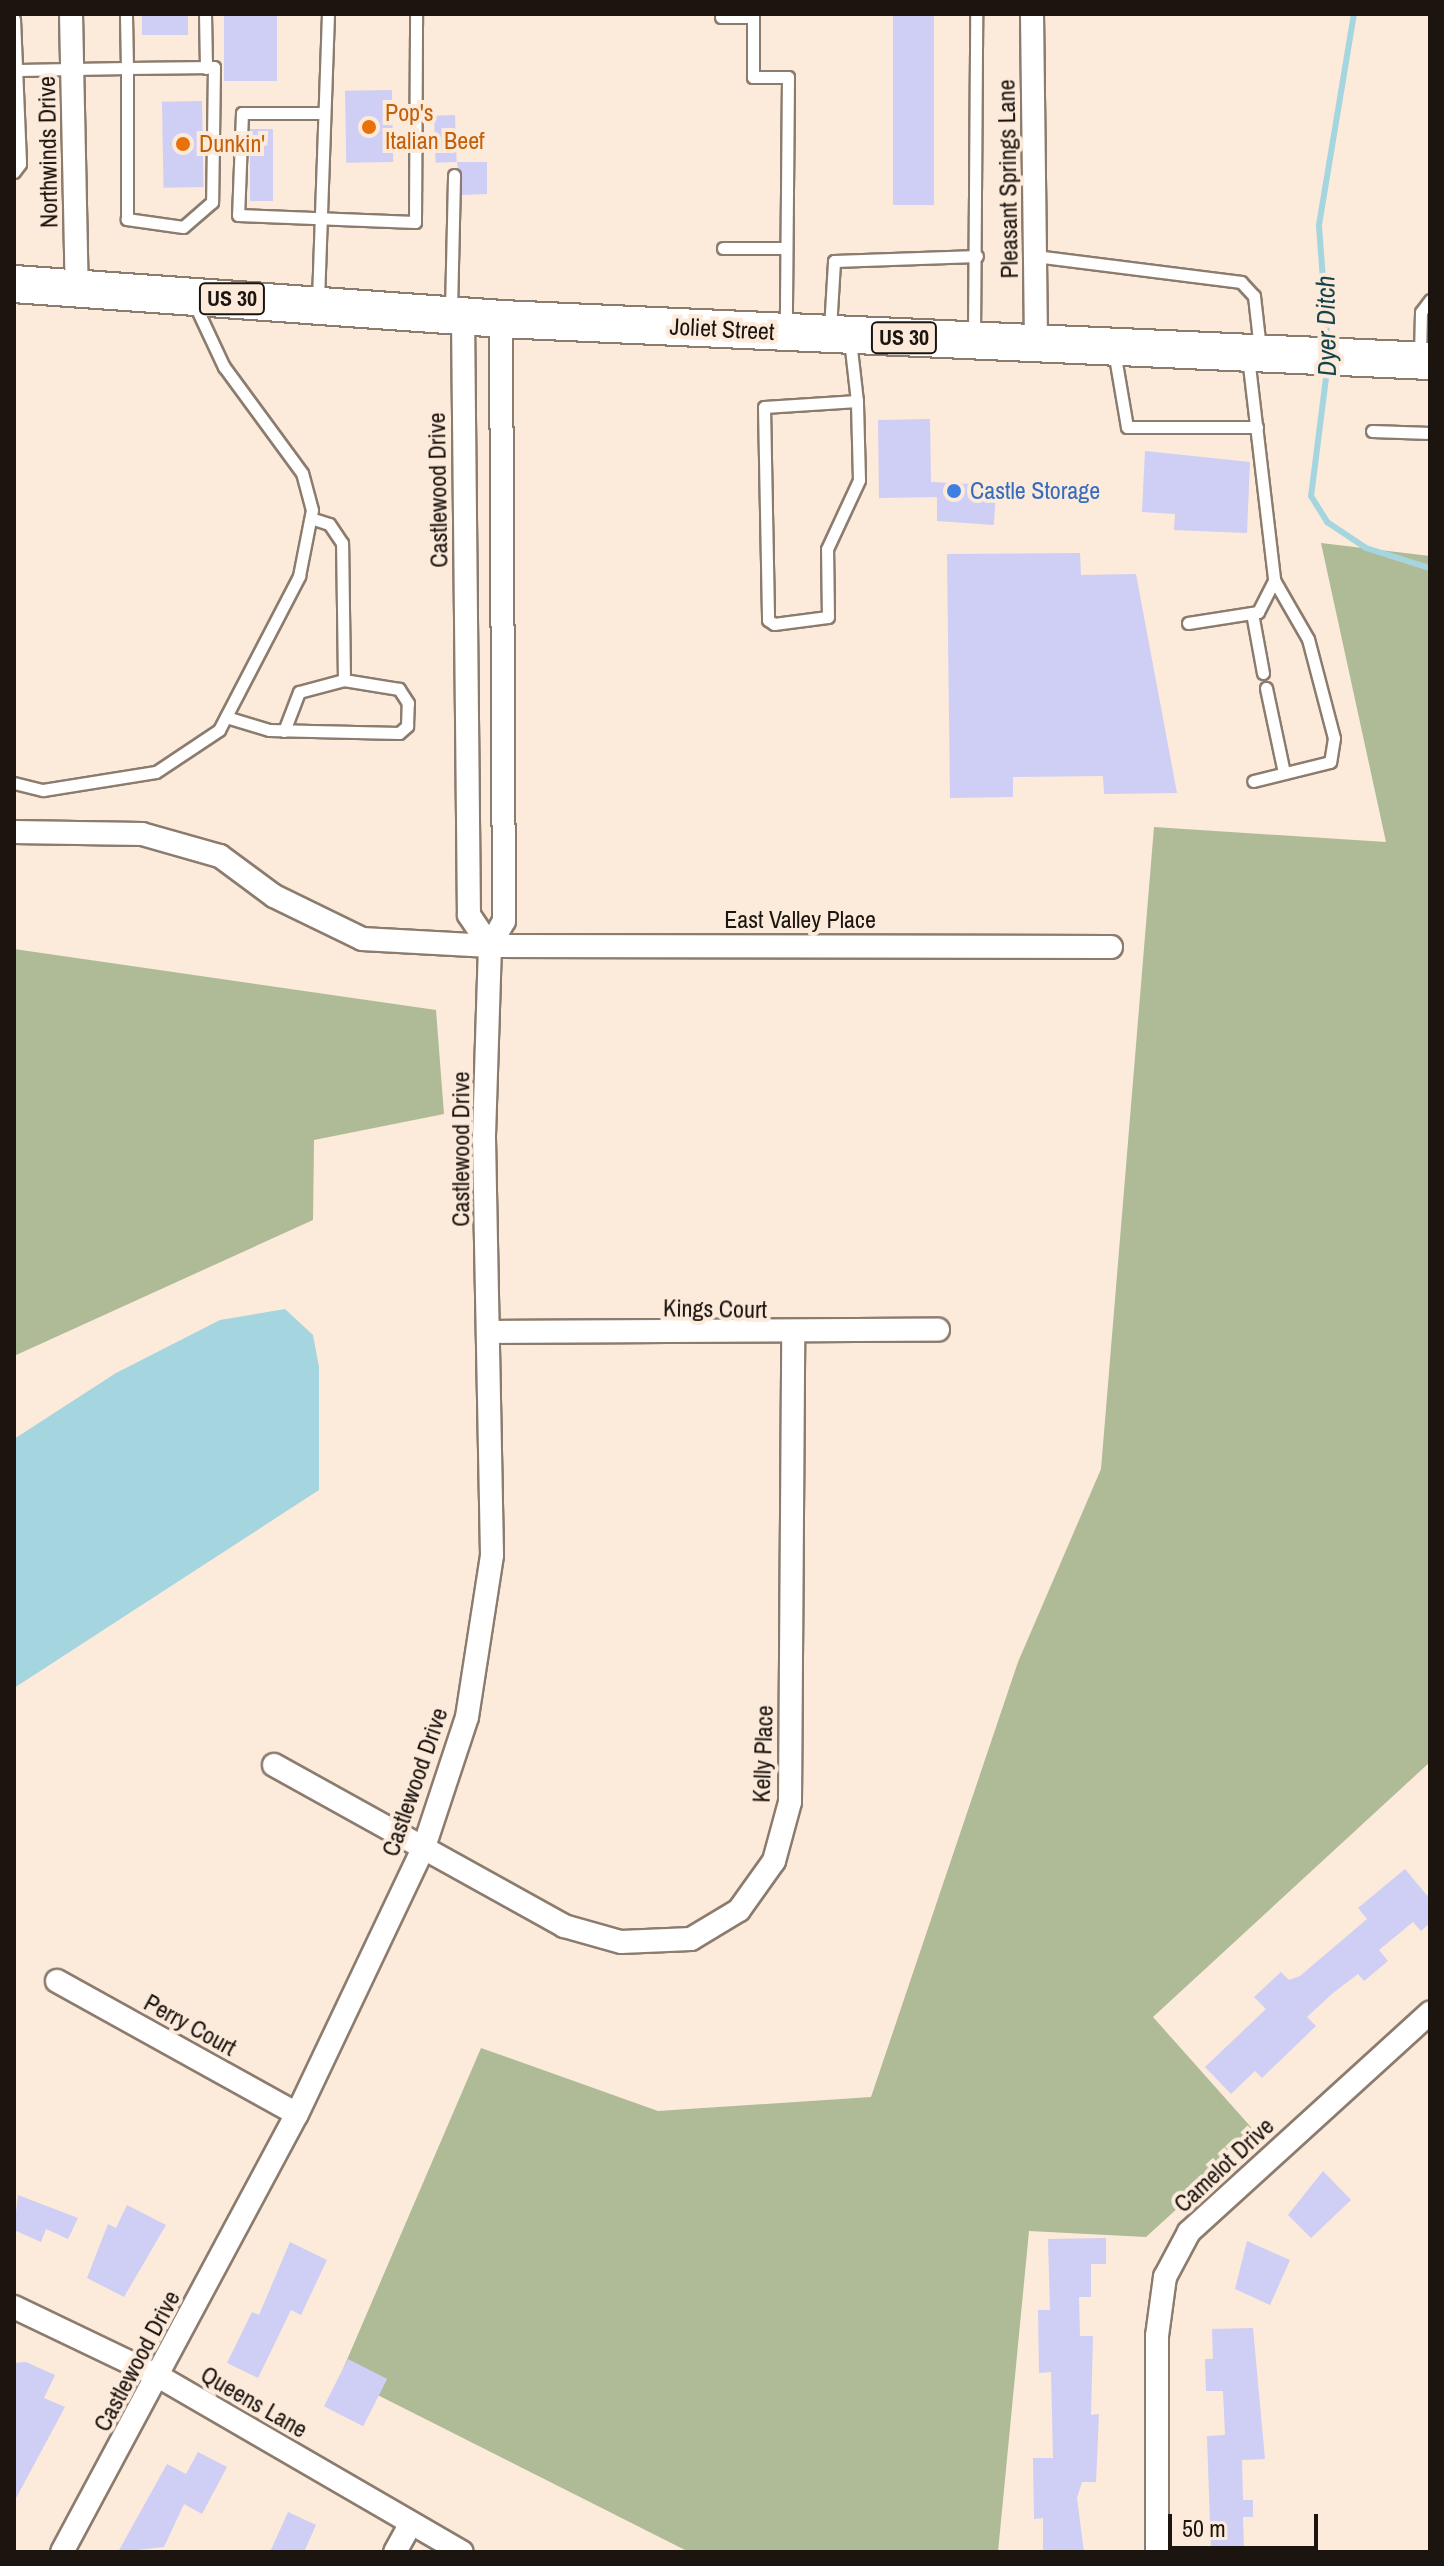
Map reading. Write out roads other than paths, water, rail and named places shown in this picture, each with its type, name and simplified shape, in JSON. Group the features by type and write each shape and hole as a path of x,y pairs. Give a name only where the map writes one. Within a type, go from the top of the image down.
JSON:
{"main road":[{"name":"Joliet Street","path":"14,284 501,319 1425,360"}],"street":[{"name":"Northwinds Drive","path":"71,14 77,289"},
{"name":"Pleasant Springs Lane","path":"1032,14 1036,344"},
{"name":"Castlewood Drive","path":"457,316 469,915 490,946"},
{"name":"Castlewood Drive","path":"62,2552 297,2114 424,1847 467,1717 492,1555 491,1332 484,1136 490,946 504,921 501,319"},
{"name":"East Valley Place","path":"14,832 142,834 220,856 274,896 362,939 490,946 1111,947"},
{"name":"Kings Court","path":"491,1332 793,1336 938,1330"},
{"name":"Kelly Place","path":"274,1765 564,1926 621,1942 691,1939 739,1910 765,1874 790,1802 793,1336"},
{"name":"Perry Court","path":"57,1981 297,2114"},
{"name":"Camelot Drive","path":"1157,2552 1157,2336 1165,2277 1189,2232 1430,2013"},
{"name":"Queens Lane","path":"14,2307 158,2376 462,2552"},
{"path":"395,2552 411,2523"}],"lane":[{"path":"126,14 127,219 183,227 212,202 210,67 205,14"},
{"path":"318,305 328,14"},
{"path":"323,113 242,113 236,120 238,215 415,222 416,14"},
{"path":"974,341 977,256 976,14"},
{"path":"721,17 753,17 753,77 788,77 792,229 783,248 786,332"},
{"path":"14,19 19,70 20,164 14,172"},
{"path":"19,70 210,67"},
{"path":"454,175 457,316"},
{"path":"723,248 783,248"},
{"path":"857,401 764,407 768,620 774,624 828,617 827,549 859,480 857,401 840,335 834,261 977,256"},
{"path":"1035,256 1241,282 1254,296 1257,427 1274,580 1308,639 1334,738 1330,762 1253,781"},
{"path":"14,783 43,790 156,772 219,730 299,576 311,518 302,473 224,367 191,297"},
{"path":"1425,360 1421,312 1430,300"},
{"path":"1113,347 1127,427 1257,427"},
{"path":"1372,431 1430,433"},
{"path":"311,518 329,524 342,543 344,680"},
{"path":"1263,673 1252,613 1274,580"},
{"path":"1188,623 1252,613"},
{"path":"226,717 241,726 284,731 399,733 407,726 406,695 344,680 309,685 293,702 284,731"},
{"path":"1266,688 1284,773"}],"water":[{"path":"285,1309 313,1335 319,1367 319,1490 14,1688 14,1439 116,1373 220,1320"}],"waterway":[{"name":"Dyer Ditch","path":"1328,346 1319,225 1354,14"},
{"name":"Dyer Ditch","path":"1327,370 1311,496 1327,522 1366,548 1430,568"}],"place":[{"name":"Pop's Italian Beef","path":"369,127"},
{"name":"Dunkin'","path":"183,144"},
{"name":"Castle Storage","path":"954,491"}]}
